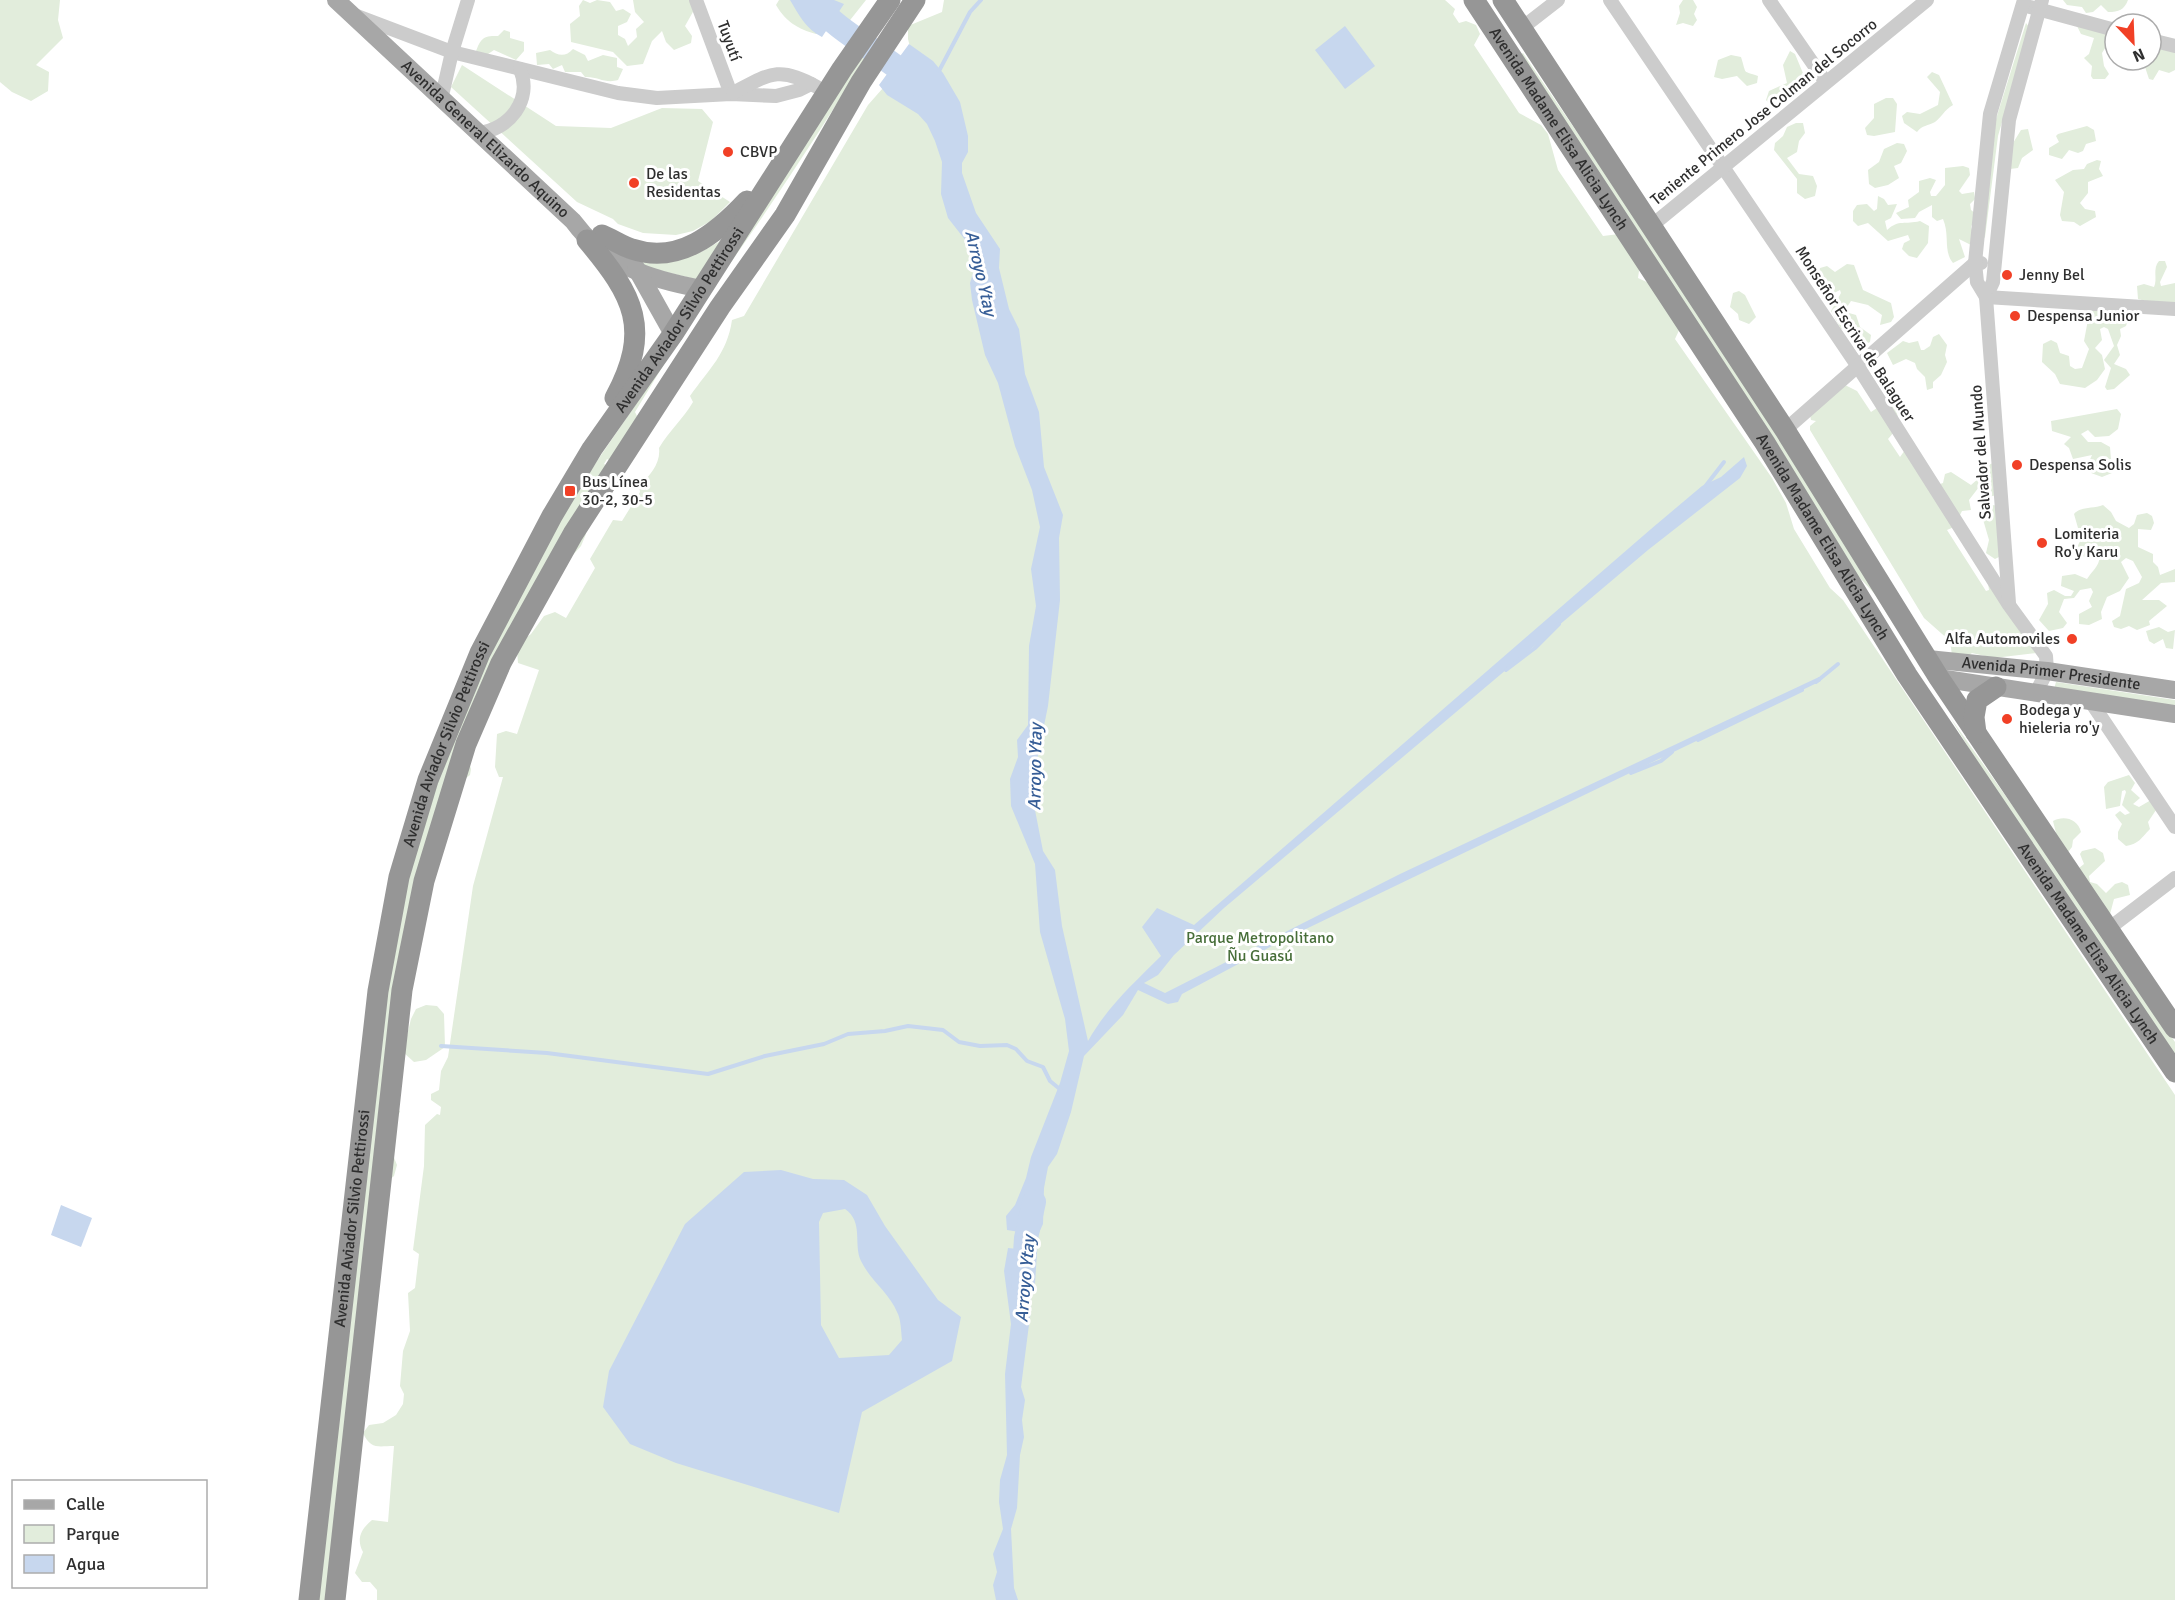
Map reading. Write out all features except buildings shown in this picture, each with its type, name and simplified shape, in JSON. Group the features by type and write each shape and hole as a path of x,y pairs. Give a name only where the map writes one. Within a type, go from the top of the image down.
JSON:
{"highway":[{"path":"1460,0 1480,29 1503,44"},
{"name":"Avenida Madame Elisa Alicia Lynch","path":"1474,0 1766,443 1907,675 2175,1072"},
{"name":"Avenida Madame Elisa Alicia Lynch","path":"1503,0 1785,430 1939,678 2175,1028"},
{"path":"1514,0 1522,28"},
{"name":"Avenida Aviador Silvio Pettirossi","path":"309,1600 373,1029 399,877 428,780 462,691 497,617 552,516 592,449 673,334 777,172 819,88 842,69 886,5"},
{"name":"Avenida Aviador Silvio Pettirossi","path":"335,1600 397,1031 416,915 437,832 466,744 501,663 573,534 720,307 784,215 861,82 909,8"},
{"path":"595,238 646,252 663,252 695,245 724,226 777,172"},
{"path":"702,289 723,283 778,210 800,186"},
{"path":"592,449 599,429 624,382 636,339 629,297 595,238"},
{"path":"573,534 588,500 668,371 674,358 676,345 673,334"},
{"path":"1851,581 1873,598 1915,670 1919,674 1939,678"},
{"path":"1976,734 1974,717 1977,700 1996,687"}],"main road":[{"name":"Avenida General Elizardo Aquino","path":"336,0 441,100 573,221 595,238"},
{"path":"595,238 619,248 639,272 673,334"},
{"path":"639,272 702,289"},
{"name":"Avenida Primer Presidente","path":"1928,659 2047,671 2175,690"},
{"name":"Avenida Primer Presidente","path":"1939,678 2175,714"}],"street":[{"path":"441,100 452,52 468,0"},
{"name":"Tuyutí","path":"696,0 731,94"},
{"path":"1522,28 1558,0"},
{"name":"Monseñor Escriva de Balaguer","path":"1610,0 1724,165 1857,365 2009,605 2046,656 2047,671"},
{"path":"1769,0 1826,81"},
{"name":"Teniente Primero Jose Colman del Socorro","path":"1650,226 1927,0"},
{"path":"2023,2 2041,5 2103,26"},
{"name":"Salvador del Mundo","path":"2009,605 1986,297 1977,282 1975,263 1990,114 2023,2"},
{"name":"Salvador del Mundo","path":"1986,297 1993,282 2009,120 2041,5"},
{"path":"349,13 452,52 618,93 657,98 731,94 777,96 819,88"},
{"path":"478,133 490,132 504,125 514,114 524,86 520,69"},
{"path":"731,94 770,74 792,74 819,88"},
{"path":"1785,430 1975,263 1994,264"},
{"path":"1986,297 2175,309"},
{"path":"2036,693 2047,671"},
{"path":"2091,702 2175,827"},
{"path":"2107,930 2175,878"}],"green space":[{"path":"0,0 60,0 58,20 63,38 36,65 49,72 48,91 31,101 12,92 0,82"},
{"path":"583,0 590,3 597,0 610,2 616,11 623,9 631,14 627,22 618,26 618,35 625,39 628,46 637,37 636,29 644,22 635,12 633,0 695,0 694,10 685,26 692,36 691,43 674,50 666,42 662,31 652,41 643,64 627,66 613,52 571,42 570,24 580,16 579,6"},
{"path":"779,0 866,0 843,29 834,24 816,34 788,20 776,5"},
{"name":"Parque Metropolitano Ñu Guasú","path":"944,0 1445,0 1455,9 1453,14 1459,23 1466,21 1476,25 1480,34 1474,45 1519,113 1541,125 1548,134 1558,170 1603,236 1619,234 1640,264 1638,278 1651,284 1681,326 1675,339 1772,478 1786,503 1794,529 1830,588 1843,600 2175,1095 2175,1600 377,1600 377,1590 370,1582 362,1582 355,1573 363,1552 360,1543 362,1531 372,1520 388,1522 394,1446 372,1445 363,1433 369,1425 383,1423 396,1415 403,1404 404,1394 400,1386 403,1351 410,1331 408,1293 415,1288 419,1254 413,1250 424,1166 425,1125 437,1114 440,1115 441,1107 431,1100 431,1094 439,1090 441,1071 448,1057 473,886 503,777 499,777 495,767 497,734 506,731 517,734 539,670 518,663 517,651 522,641 531,634 544,616 555,612 566,618 595,568 590,559 613,520 622,521 640,492 639,486 654,469 659,448 693,402 690,396 722,352 732,320 744,316 868,105 912,55 908,26 942,12"},
{"path":"1683,0 1693,0 1697,7 1694,14 1697,20 1693,26 1683,23 1676,25 1680,13 1679,6"},
{"path":"2063,0 2128,0 2125,6 2118,11 2108,12 2101,5 2093,12 2086,13 2082,7 2067,5"},
{"path":"2026,23 2029,27 1998,136 1985,237 1982,240 1991,135"},
{"path":"2076,24 2103,28 2103,72 2109,74 2105,79 2093,79 2091,76 2092,66 2084,58 2089,54 2094,38 2081,34"},
{"path":"504,30 510,32 510,38 524,42 524,51 516,60 494,50 485,56 475,54 482,39 488,36 498,36"},
{"path":"869,47 871,49 818,134 724,272 831,97"},
{"path":"2163,48 2175,49 2175,70 2169,73 2163,71"},
{"path":"573,49 585,55 588,61 603,55 617,58 617,67 623,69 618,80 605,81 585,77 581,72 565,72 562,65 553,69 549,64 537,65 536,53 550,50 562,55"},
{"path":"1790,51 1795,54 1805,78 1783,98 1780,105 1770,105 1766,100 1769,91 1787,83 1783,65"},
{"path":"1523,53 1748,383 1903,639 1874,593 1858,576 1520,55"},
{"path":"1731,55 1741,57 1746,71 1758,76 1757,83 1747,86 1737,76 1722,79 1714,77 1718,60"},
{"path":"462,65 556,126 611,128 662,108 702,109 713,122 698,181 730,202 711,221 693,231 676,235 643,233 618,224 613,219 577,202 451,87"},
{"path":"1932,72 1939,75 1953,105 1935,122 1917,132 1904,123 1902,116 1907,112 1920,114 1938,105 1940,92 1927,77"},
{"path":"2147,72 2158,72 2153,80 2149,79"},
{"path":"1886,98 1893,98 1897,104 1895,132 1867,135 1865,128 1874,118 1874,104"},
{"path":"1803,123 1805,133 1799,141 1797,152 1787,158 1799,174 1813,176 1817,186 1815,196 1805,199 1797,193 1797,179 1774,150 1775,143 1783,136 1787,127"},
{"path":"2087,126 2094,130 2096,141 2086,144 2083,151 2078,153 2069,150 2062,159 2049,155 2049,148 2059,142 2056,136 2058,134"},
{"path":"2028,129 2033,150 2022,158 2018,168 2010,169 2013,143 2021,130"},
{"path":"1897,143 1904,144 1907,151 1901,163 1894,166 1899,178 1888,185 1875,188 1869,184 1868,170 1879,162 1884,149"},
{"path":"2097,160 2101,161 2099,169 2103,176 2088,182 2088,193 2080,203 2085,209 2095,211 2096,217 2080,226 2074,222 2062,221 2060,215 2064,192 2055,180 2073,170 2084,169 2087,164"},
{"path":"1963,166 1969,168 1970,175 1959,191 1962,194 1974,192 1975,199 1970,204 1971,210 1976,214 1971,227 1973,233 1971,245 1959,239 1965,257 1953,263 1948,253 1943,219 1937,221 1932,217 1932,205 1919,212 1915,218 1901,219 1896,213 1909,207 1908,200 1919,192 1919,181 1930,178 1936,180 1930,192 1931,196 1936,196 1945,185 1945,168"},
{"path":"1878,196 1888,205 1897,204 1891,218 1885,221 1887,230 1899,223 1920,221 1929,226 1928,243 1917,258 1909,256 1902,249 1904,243 1910,240 1908,235 1888,241 1868,223 1858,226 1853,221 1853,211 1857,205 1867,204 1874,211 1877,209"},
{"path":"722,240 699,277 695,279 641,266 641,262 701,252"},
{"path":"2159,261 2165,261 2167,267 2160,282 2161,286 2175,283 2175,302 2154,303 2138,299 2137,286 2144,284 2154,287 2156,267"},
{"path":"1847,264 1854,265 1863,290 1891,303 1894,317 1891,322 1880,325 1882,315 1868,305 1851,301 1847,307 1849,313 1856,315 1860,327 1871,335 1870,342 1860,347 1851,342 1850,332 1841,329 1831,311 1841,293 1840,290 1830,295 1823,294 1818,275 1820,268 1827,266 1835,272"},
{"path":"1739,291 1745,295 1756,317 1749,324 1739,320 1738,314 1730,307 1733,293"},
{"path":"2090,309 2117,309 2120,316 2127,316 2126,326 2120,329 2121,336 2117,345 2120,355 2114,364 2126,369 2130,375 2114,389 2107,390 2105,387 2111,368 2104,360 2114,346 2108,329 2104,327 2100,329 2102,340 2095,348 2102,355 2105,369 2097,380 2085,388 2060,384 2055,374 2042,362 2043,344 2051,340 2057,343 2060,353 2069,356 2070,366 2075,369 2082,368 2089,349 2084,341"},
{"path":"1939,334 1947,345 1945,355 1947,362 1941,375 1933,382 1933,388 1927,390 1925,377 1917,369 1915,363 1906,359 1893,365 1887,353 1903,341 1909,343 1918,341 1921,350 1924,350 1930,346 1933,337"},
{"path":"669,356 635,412 637,416 613,462 607,459 604,464 608,466 587,522 586,534 581,546 572,556 547,564 468,759 470,775 460,783 435,845 390,1107 400,1111 389,1145 397,1165 394,1176 374,1193 341,1600 317,1600 373,1070 413,839 510,599 597,461"},
{"path":"1845,385 1857,391 1871,412 1877,408 1881,393 1891,403 1898,419 1894,432 1888,439 1900,457 1905,450 1937,485 1943,483 1945,474 1951,472 1971,485 1979,478 1982,468 1995,462 1996,495 1986,498 1979,487 1969,500 1971,510 1962,511 1954,527 1947,530 1986,591 1989,590 1988,583 2037,653 1994,658 1972,653 1966,657 1952,655 1950,641 1924,618 1810,430 1810,426 1816,421 1811,420 1810,415"},
{"path":"2117,409 2121,414 2118,429 2109,436 2095,437 2088,430 2081,434 2088,442 2101,442 2110,447 2112,473 2102,477 2083,470 2081,463 2088,464 2092,455 2073,459 2069,448 2064,444 2071,437 2052,431 2051,421"},
{"path":"1994,505 1997,507 2005,554 1995,559 1986,553 1989,540 1982,516 1984,509"},
{"path":"2103,505 2116,521 2129,528 2134,524 2137,515 2147,513 2152,516 2154,523 2151,530 2138,529 2138,547 2153,554 2153,562 2158,567 2160,575 2175,569 2175,582 2161,583 2142,600 2159,600 2167,606 2149,621 2150,625 2137,630 2129,626 2121,629 2114,627 2112,621 2120,616 2126,589 2139,583 2142,577 2133,561 2126,558 2121,562 2129,578 2120,591 2107,597 2101,612 2102,619 2089,625 2079,624 2079,614 2092,607 2089,601 2093,592 2091,588 2080,590 2074,598 2064,599 2059,612 2067,623 2063,628 2049,631 2039,620 2048,604 2047,593 2054,590 2065,596 2071,596 2074,591 2061,586 2062,576 2075,574 2087,579 2100,557 2099,553 2085,557 2079,554 2079,542 2094,531 2089,528 2078,528 2074,514 2080,510"},
{"path":"2159,627 2168,632 2175,630 2173,649 2166,648 2163,639 2154,644 2149,641 2146,631"},
{"path":"2056,682 2175,700 2175,707 2054,689"},
{"path":"1950,717 2043,849 2056,833 2053,821 2062,818 2070,819 2077,824 2081,832 2073,840 2072,847 2065,856 2079,868 2084,864 2080,854 2082,851 2095,848 2103,853 2105,861 2089,876 2090,882 2097,884 2106,893 2115,884 2122,882 2128,885 2130,895 2114,899 2109,918 2074,895 2175,1042 2175,1055 1991,785"},
{"path":"2129,775 2135,783 2131,790 2140,798 2133,804 2139,807 2151,800 2158,807 2148,822 2150,829 2137,842 2126,846 2118,839 2118,832 2122,824 2115,815 2120,811 2125,815 2130,813 2122,805 2126,792 2122,791 2120,806 2106,809 2104,787 2108,782"},
{"path":"426,1005 437,1006 444,1014 445,1047 426,1060 414,1062 403,1052 411,1019 416,1009"}],"water":[{"path":"790,0 834,0 844,4 822,37 807,26"},
{"path":"1345,26 1375,66 1345,89 1315,50"},
{"path":"909,44 933,61 960,102 968,136 968,152 962,163 962,173 976,213 1000,249 999,268 1009,309 1019,329 1025,374 1039,412 1044,467 1063,515 1059,538 1060,600 1048,706 1034,775 1034,805 1043,851 1055,870 1062,926 1088,1041 1112,1006 1161,956 1142,927 1157,908 1194,925 1651,529 1702,486 1721,477 1744,457 1747,466 1740,478 1648,550 1224,908 1174,955 1158,975 1144,983 1165,993 1400,874 1819,677 1821,681 1283,940 1182,994 1178,1002 1168,1004 1138,990 1123,1015 1084,1056 1071,1112 1057,1154 1048,1167 1044,1188 1043,1224 1038,1235 1007,1230 1006,1216 1015,1205 1026,1178 1031,1157 1060,1083 1069,1051 1065,1019 1040,932 1035,864 1011,806 1010,779 1018,757 1017,740 1028,725 1029,646 1036,606 1031,569 1040,527 1032,490 1015,446 998,383 985,355 972,300 970,283 975,267 972,255 966,241 948,218 941,194 942,162 935,141 927,124 918,114 887,95 879,85"},
{"path":"781,1170 813,1179 844,1180 867,1195 885,1226 938,1300 961,1317 952,1361 862,1412 839,1513 676,1463 630,1444 603,1407 609,1371 685,1224 744,1172","holes":["845,1209 851,1214 856,1227 861,1261 890,1299 899,1318 902,1340 889,1355 839,1358 821,1325 819,1222 823,1213"]},
{"path":"61,1205 92,1218 81,1247 51,1235"},
{"path":"1008,1248 1037,1251 1031,1272 1031,1309 1021,1387 1025,1400 1022,1420 1024,1437 1020,1455 1017,1508 1011,1529 1014,1588 1018,1600 996,1600 993,1585 997,1572 993,1554 1003,1529 999,1502 1000,1480 1007,1455 1005,1374 1011,1324 1004,1271"}],"waterway":[{"name":"Arroyo Ytay","path":"810,0 849,34 892,63 919,85"},
{"path":"939,71 970,12 981,0"},
{"path":"1704,488 1724,462"},
{"path":"1506,670 1535,648 1559,624"},
{"path":"1816,682 1838,664"},
{"path":"1698,740 1802,690"},
{"path":"1631,773 1661,761 1672,752"},
{"path":"441,1046 547,1053 708,1074 765,1056 824,1044 848,1034 885,1031 908,1026 943,1030 959,1042 980,1046 1007,1045 1016,1049 1027,1061 1043,1067 1050,1081 1061,1090"},
{"name":"Arroyo Ytay","path":"1023,1283 1026,1238 1034,1202"}],"place":[{"name":"CBVP","path":"728,152"},
{"name":"De las Residentas","path":"634,183"},
{"name":"Jenny Bel","path":"2007,275"},
{"name":"Despensa Junior","path":"2015,316"},
{"name":"Despensa Solis","path":"2017,465"},
{"name":"Bus Línea 30-2, 30-5","path":"570,491"},
{"name":"Lomiteria Ro'y Karu","path":"2042,543"},
{"name":"Alfa Automoviles","path":"2072,639"},
{"name":"Bodega y hieleria ro'y","path":"2007,719"}]}
